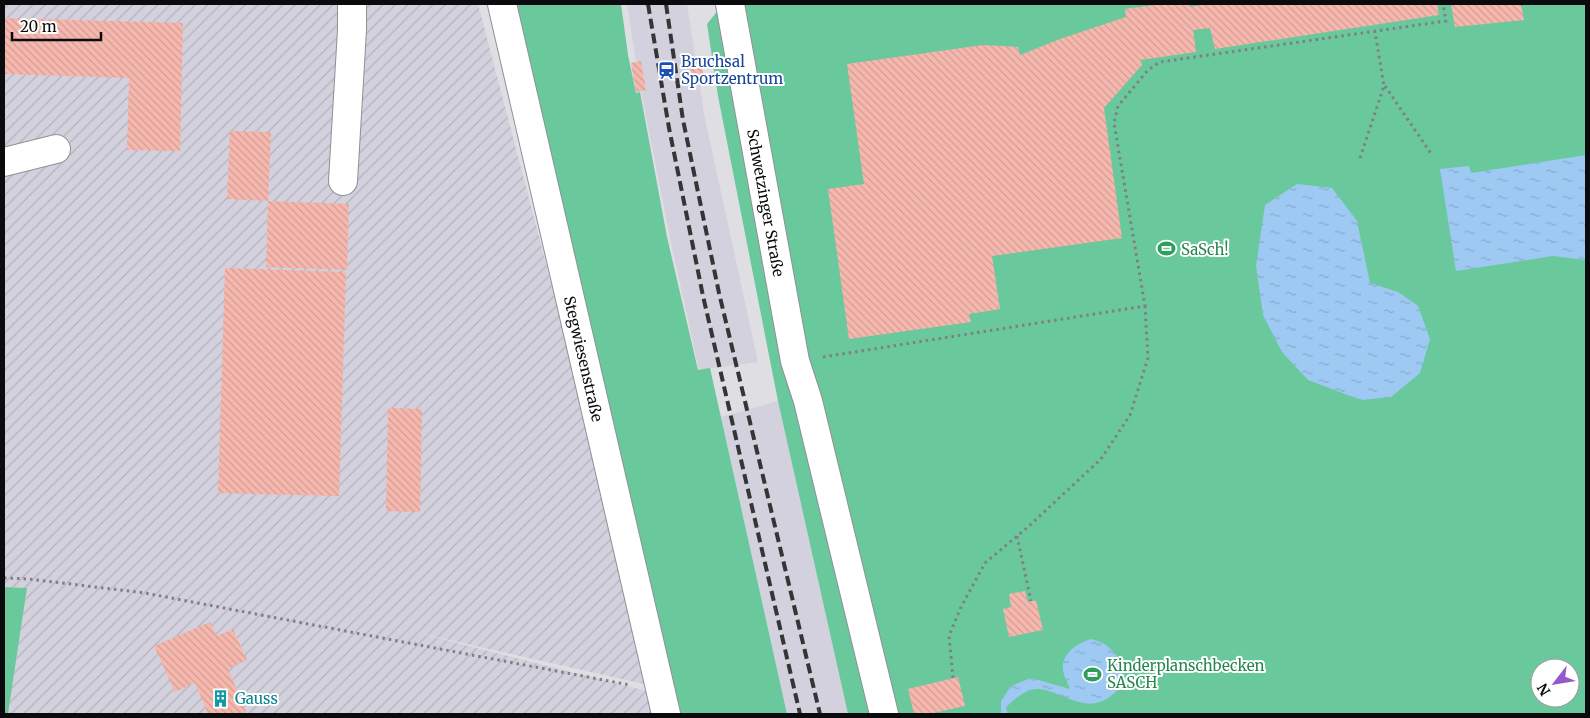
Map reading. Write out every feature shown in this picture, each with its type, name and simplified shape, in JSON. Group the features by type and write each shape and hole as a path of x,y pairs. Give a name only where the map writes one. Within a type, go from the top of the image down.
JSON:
{"street":[{"path":"343,181 352,4"},
{"name":"Stegwiesenstraße","path":"502,4 663,702"},
{"name":"Schwetzinger Straße","path":"730,4 795,361 808,402 884,714"},
{"path":"4,162 56,148"}],"path":[{"path":"953,678 949,636 961,607 985,563 1101,459 1130,415 1148,358 1145,306 1114,123 1118,106 1148,70 1160,62 1446,22 1443,4"},
{"path":"1375,32 1384,86 1432,155"},
{"path":"1360,158 1384,86"},
{"path":"795,361 1145,306"},
{"path":"1017,535 1031,601"},
{"path":"4,578 29,579 145,593 663,702"}],"shaded area":[{"path":"4,4 478,4 657,687 414,632 658,694 663,714 8,714 27,588 4,587"},
{"name":"Bruchsal Sportzentrum","path":"627,4 687,4 695,56 700,56 705,84 700,86 704,114 758,362 699,370 670,238 641,91 636,92 631,63 636,62"},
{"path":"778,401 848,714 787,714 721,417"}],"green space":[{"path":"517,4 621,4 628,55 636,93 640,92 667,237 698,370 710,368 787,714 677,714"},
{"name":"SaSch!","path":"723,4 1586,4 1586,714 848,714 778,401 718,96 707,24"},
{"path":"4,587 27,588 8,714 4,714"}],"water":[{"path":"1586,155 1586,260 1553,256 1456,271 1440,169 1469,166 1471,173"},
{"path":"1297,184 1332,188 1357,221 1370,283 1398,292 1418,306 1430,339 1420,373 1391,397 1361,400 1308,380 1282,352 1263,315 1256,266 1265,205"},
{"name":"Kinderplanschbecken SASCH","path":"1091,639 1108,647 1116,655 1121,665 1121,684 1108,698 1090,704 1048,691 1034,689 1021,695 1006,707 1008,714 1001,714 1001,701 1011,686 1031,678 1070,689 1063,670 1065,659 1076,646"}],"building":[{"path":"1162,4 1189,4 1190,7 1207,4 1437,4 1439,15 1215,49 1210,28 1193,30 1196,52 1140,60 1142,65 1104,108 1122,238 992,256 1000,309 969,314 971,322 849,339 828,189 864,184 847,64 983,45 1018,47 1020,55 1060,39 1126,17 1125,9"},
{"path":"1451,4 1521,4 1524,20 1455,27"},
{"path":"4,18 183,23 180,151 127,150 129,78 4,74"},
{"path":"700,56 705,84 693,86 688,57"},
{"path":"641,61 646,90 636,92 631,63"},
{"path":"230,131 271,132 268,201 227,199"},
{"path":"268,201 349,204 347,270 266,267"},
{"path":"225,268 346,272 339,496 218,493"},
{"path":"388,408 422,409 420,512 386,511"},
{"path":"1025,591 1028,602 1036,600 1043,630 1009,637 1003,609 1011,607 1009,594"},
{"path":"210,622 217,636 233,629 247,660 228,669 247,714 208,714 195,683 175,692 154,646"},
{"path":"958,677 965,706 929,714 914,714 908,689"}],"railway":[{"path":"648,4 669,128 703,296 800,714"},
{"path":"666,4 683,120 719,293 820,714"}],"place":[{"name":"Bruchsal Sportzentrum","path":"667,70"},
{"name":"SaSch!","path":"1167,249"},
{"name":"Kinderplanschbecken SASCH","path":"1093,674"},
{"name":"Gauss","path":"221,698"}]}
